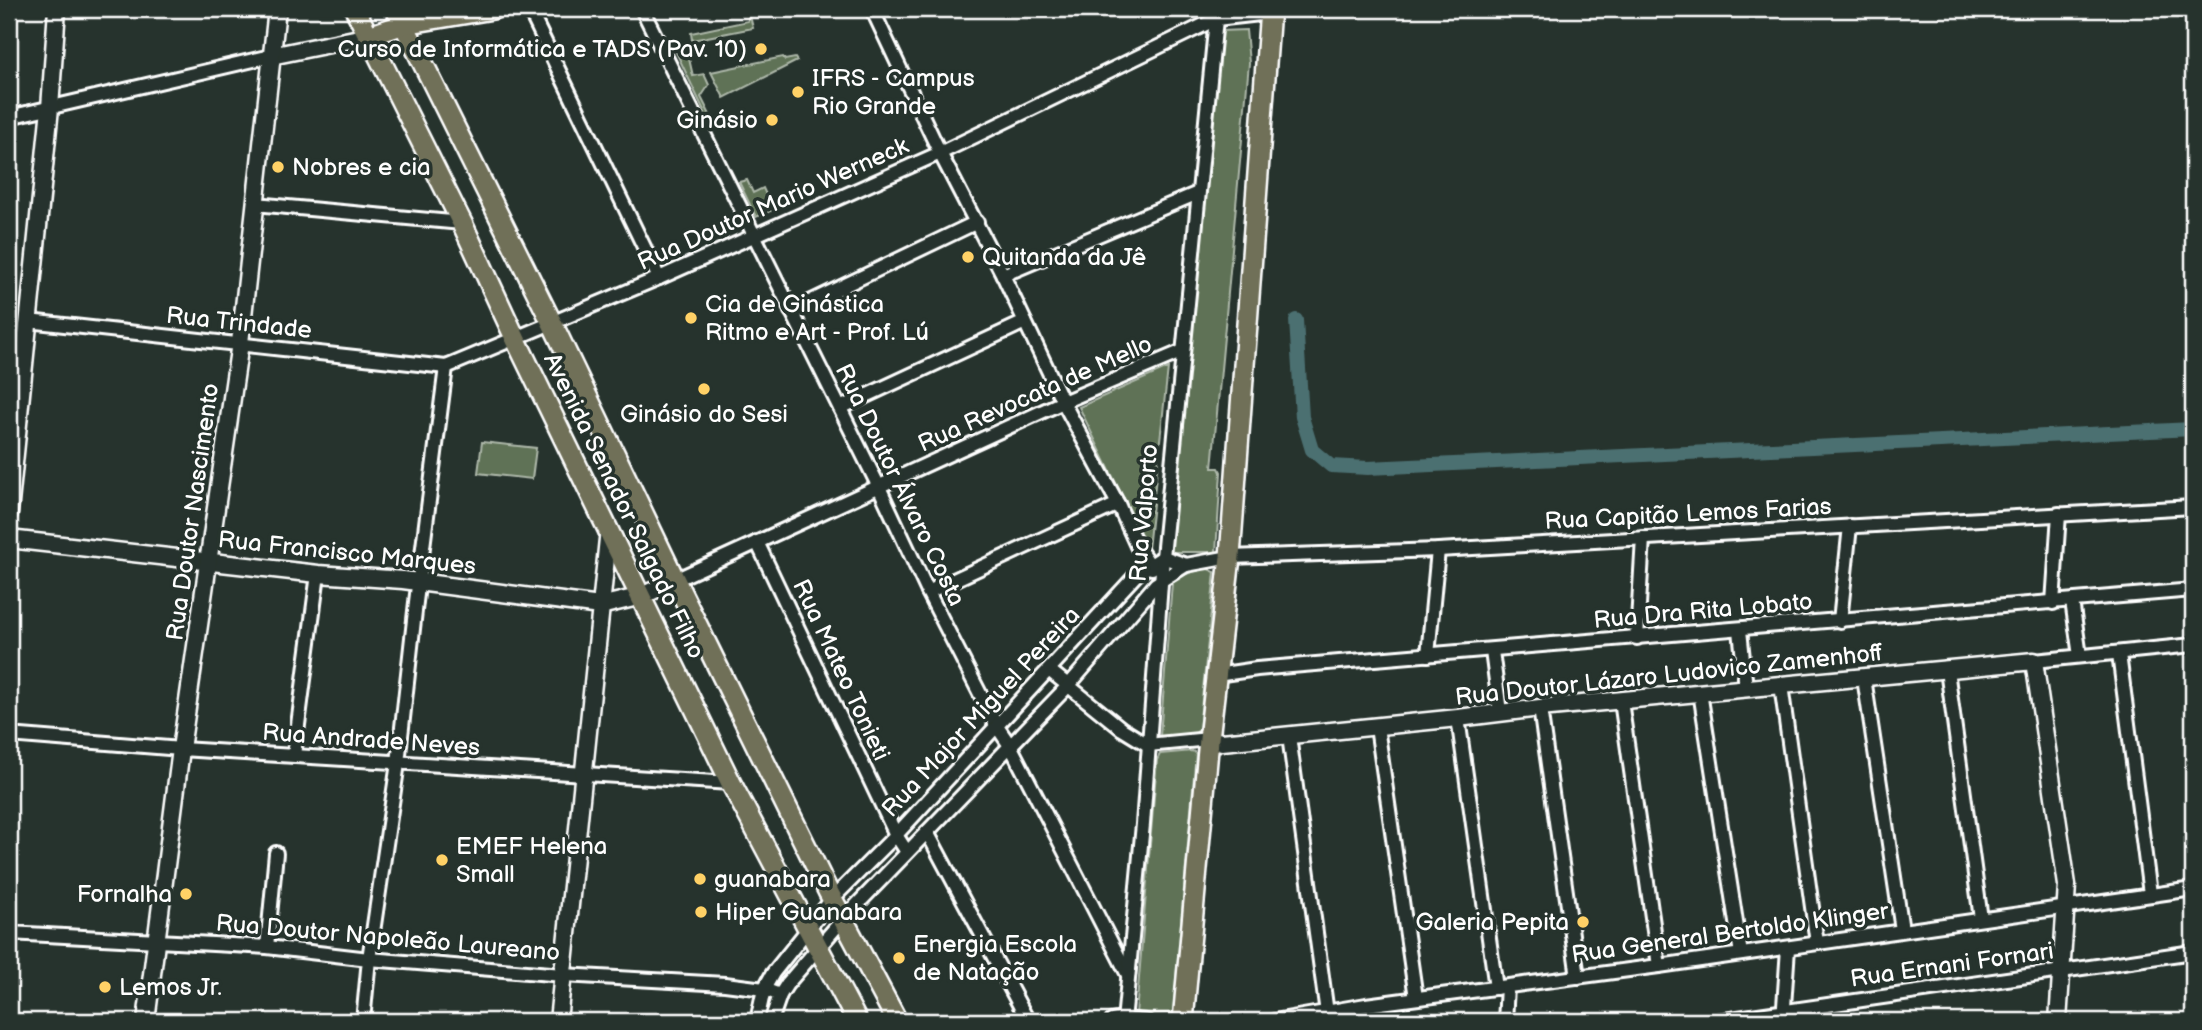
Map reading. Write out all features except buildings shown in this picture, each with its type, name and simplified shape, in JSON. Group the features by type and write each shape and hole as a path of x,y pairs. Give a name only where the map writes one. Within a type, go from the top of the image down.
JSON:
{"main road":[{"name":"Avenida Senador Salgado Filho","path":"355,9 462,223 731,783 857,1021"},
{"path":"369,36 400,17 493,9"},
{"path":"1183,1021 1209,739 1230,558 1270,11"},
{"name":"Avenida Senador Salgado Filho","path":"400,17 832,899 897,1021"}],"street":[{"path":"9,513 50,108 57,9"},
{"name":"Rua Doutor Nascimento","path":"146,1021 181,749 240,343 277,9"},
{"path":"529,9 659,278"},
{"name":"Rua Doutor Álvaro Costa","path":"642,9 929,592 1128,975"},
{"path":"872,9 1063,402 1148,565 1162,578"},
{"name":"Rua Doutor Mario Werneck","path":"446,368 659,278 940,153 1217,14 1270,11"},
{"name":"Rua Valporto","path":"1120,1020 1128,975 1163,557 1217,14"},
{"path":"9,117 369,36"},
{"path":"1003,275 1198,193"},
{"path":"256,204 462,223"},
{"path":"792,311 976,222"},
{"name":"Rua Trindade","path":"28,321 446,368"},
{"path":"840,408 1025,321"},
{"name":"Rua Revocata de Mello","path":"675,580 1063,402 1183,351"},
{"path":"363,1021 369,959 398,763 446,368"},
{"path":"929,592 1118,504"},
{"name":"Rua Capitão Lemos Farias","path":"1162,578 1186,565 1230,558 1438,550 2193,507"},
{"path":"2053,603 2059,514"},
{"path":"1840,621 1850,526"},
{"path":"558,1021 609,528"},
{"path":"1637,638 1643,538"},
{"name":"Rua Francisco Marques","path":"9,539 318,574 418,582 600,606 642,596 675,580"},
{"name":"Rua Mateo Tonieti","path":"757,542 906,852"},
{"path":"1428,655 1438,550"},
{"name":"Rua Capitão Lemos Farias","path":"1163,557 1186,565"},
{"name":"Rua Major Miguel Pereira","path":"832,899 896,835 1137,574 1163,557"},
{"path":"293,755 318,574"},
{"name":"Rua Major Miguel Pereira","path":"844,918 1069,685 1162,578"},
{"name":"Rua Dra Rita Lobato","path":"1216,675 2193,590"},
{"path":"2072,601 2080,656"},
{"path":"1740,630 1746,688"},
{"name":"Rua Doutor Lázaro Ludovico Zamenhoff","path":"1149,744 1209,739 1223,742 1289,736 1500,712 2193,645"},
{"path":"1492,651 1500,712"},
{"path":"2119,654 2150,894"},
{"path":"2034,661 2067,881 2058,1021"},
{"path":"1049,670 1122,729 1149,744"},
{"path":"1947,670 1981,919"},
{"path":"1864,678 1902,930"},
{"path":"1781,685 1817,943"},
{"path":"1700,692 1741,954"},
{"path":"1621,701 1659,966"},
{"path":"1540,708 1578,977"},
{"path":"1458,718 1505,1021"},
{"path":"1377,727 1416,998"},
{"name":"Rua Andrade Neves","path":"9,735 181,749 731,783"},
{"path":"1289,736 1327,1013"},
{"path":"927,832 1028,1021"},
{"path":"267,947 276,853"},
{"name":"Rua General Bertoldo Klinger","path":"1274,1021 1416,998 1788,948 2193,889"},
{"path":"771,1021 780,995 814,938 832,899"},
{"path":"757,1021 764,989 773,973 814,938 844,918"},
{"name":"Rua Doutor Napoleão Laureano","path":"9,933 267,947 369,959 563,975 725,984 764,989 780,995"},
{"path":"1784,1016 1788,948"},
{"name":"Rua Ernani Fornari","path":"1717,1021 1784,1016 2063,970 2193,952"},
{"path":"1120,1020 1146,1021"}],"green space":[{"path":"750,16 753,28 692,40 691,33 748,21"},
{"path":"1246,30 1249,63 1212,468 1219,468 1221,472 1216,552 1169,552 1220,31"},
{"path":"687,50 693,76 704,74 709,85 701,97 711,117 708,119 676,52"},
{"path":"783,57 785,60 795,58 797,61 724,98 711,72"},
{"path":"747,180 753,193 763,188 773,210 756,217 739,182"},
{"path":"1168,368 1148,549 1079,407"},
{"path":"482,442 536,448 532,479 478,473"},
{"path":"1206,568 1215,572 1199,729 1195,734 1160,736 1172,583 1176,577"},
{"path":"1192,751 1196,753 1173,1013 1136,1014 1157,760 1160,754"}],"waterway":[{"path":"1296,320 1302,417 1312,450 1331,466 1368,468 2193,429"}],"place":[{"name":"Curso de Informática e TADS (Pav. 10)","path":"761,49"},
{"name":"IFRS - Campus Rio Grande","path":"798,92"},
{"name":"Ginásio","path":"772,120"},
{"name":"Nobres e cia","path":"278,167"},
{"name":"Quitanda da Jê","path":"968,257"},
{"name":"Cia de Ginástica Ritmo e Art - Prof. Lú","path":"691,318"},
{"name":"Ginásio do Sesi","path":"704,389"},
{"name":"EMEF Helena Small","path":"442,860"},
{"name":"guanabara","path":"700,879"},
{"name":"Fornalha","path":"186,894"},
{"name":"Hiper Guanabara","path":"701,912"},
{"name":"Galeria Pepita","path":"1583,922"},
{"name":"Energia Escola de Natação","path":"899,958"},
{"name":"Lemos Jr.","path":"105,987"}]}
